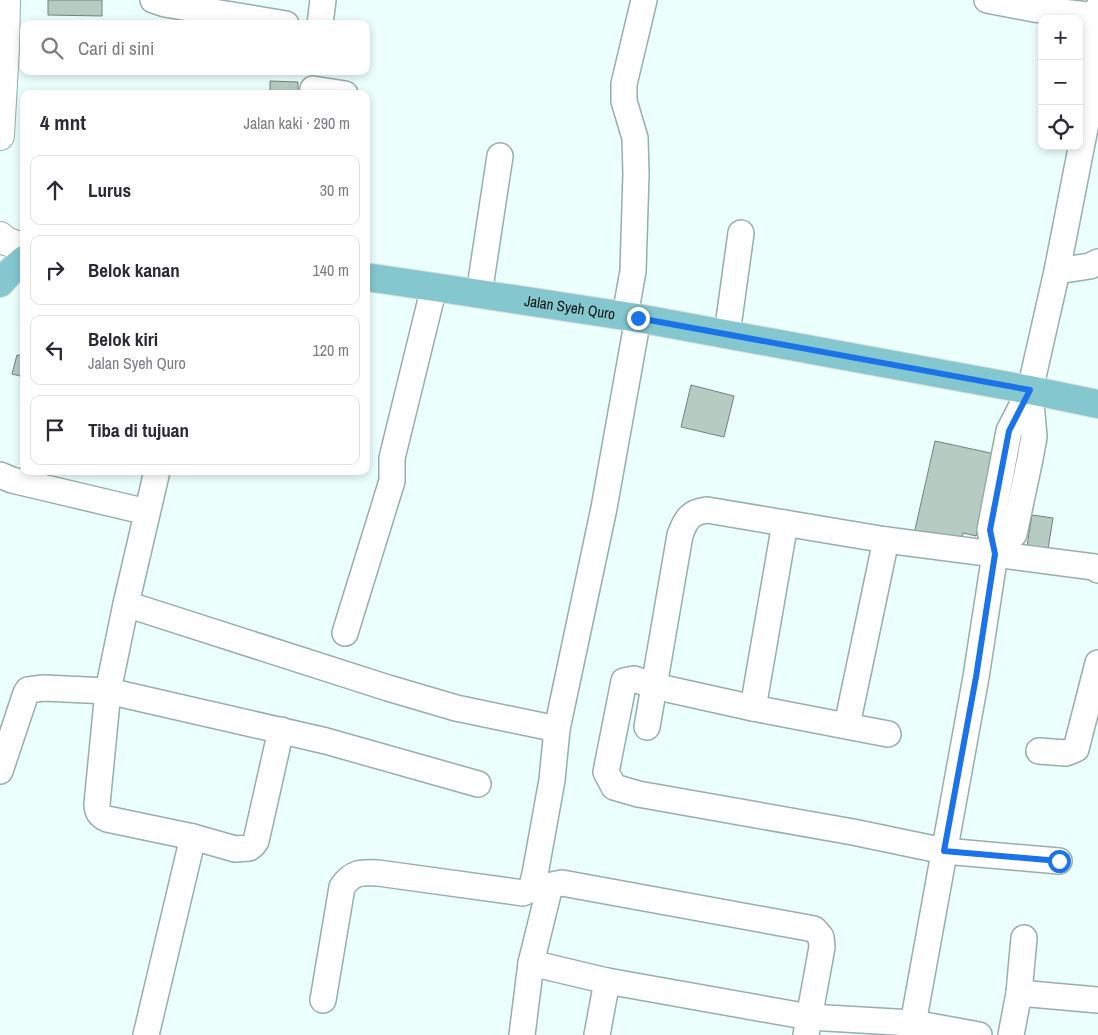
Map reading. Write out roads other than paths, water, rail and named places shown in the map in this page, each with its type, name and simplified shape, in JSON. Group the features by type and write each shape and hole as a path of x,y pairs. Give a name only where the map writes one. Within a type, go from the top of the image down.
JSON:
{"main road":[{"path":"0,282 20,264"},
{"name":"Jalan Syeh Quro","path":"370,279 632,317 1098,404"}],"street":[{"path":"0,136 6,0"},
{"path":"153,0 165,4 262,20"},
{"path":"320,20 323,0"},
{"path":"323,1000 342,887 347,879 363,872 378,873 523,892 530,889 535,874 552,780 557,729 604,508 632,317 636,174 635,138 624,102 624,84 644,0"},
{"path":"912,1029 976,677 995,554 990,530 1009,431 1030,390 1058,272 1096,78 1090,62 1092,37 1097,13 1034,9 987,0"},
{"path":"313,85 331,90"},
{"path":"479,294 500,156"},
{"path":"727,334 741,232"},
{"path":"0,236 6,241 20,246"},
{"path":"1058,272 1090,266 1098,262"},
{"path":"345,633 392,481 392,458 434,287"},
{"path":"0,475 12,480 147,512"},
{"path":"156,475 108,691 97,804 98,812 107,819 192,837 235,849 249,848 256,841 281,730"},
{"path":"647,727 680,535 685,521 696,511 707,510 886,540 1094,567 1098,570"},
{"path":"753,708 785,523"},
{"path":"847,726 886,540"},
{"path":"126,604 329,670 456,708 557,729"},
{"path":"1039,751 1066,752 1076,749 1098,663"},
{"path":"888,734 753,708 654,686 634,679 624,681 606,772 614,787 638,794 853,832 944,851 1059,861"},
{"path":"0,771 26,693 28,690 44,688 108,691 326,741 478,784"},
{"path":"146,1035 192,837"},
{"path":"522,1035 531,963 549,890 552,885 557,883 814,929 821,937 822,947 807,1026"},
{"path":"1012,1035 1019,993 1024,938"},
{"path":"531,963 807,1026 912,1029 979,1035"},
{"path":"597,1035 607,981"},
{"path":"1019,993 1098,1000"}]}
